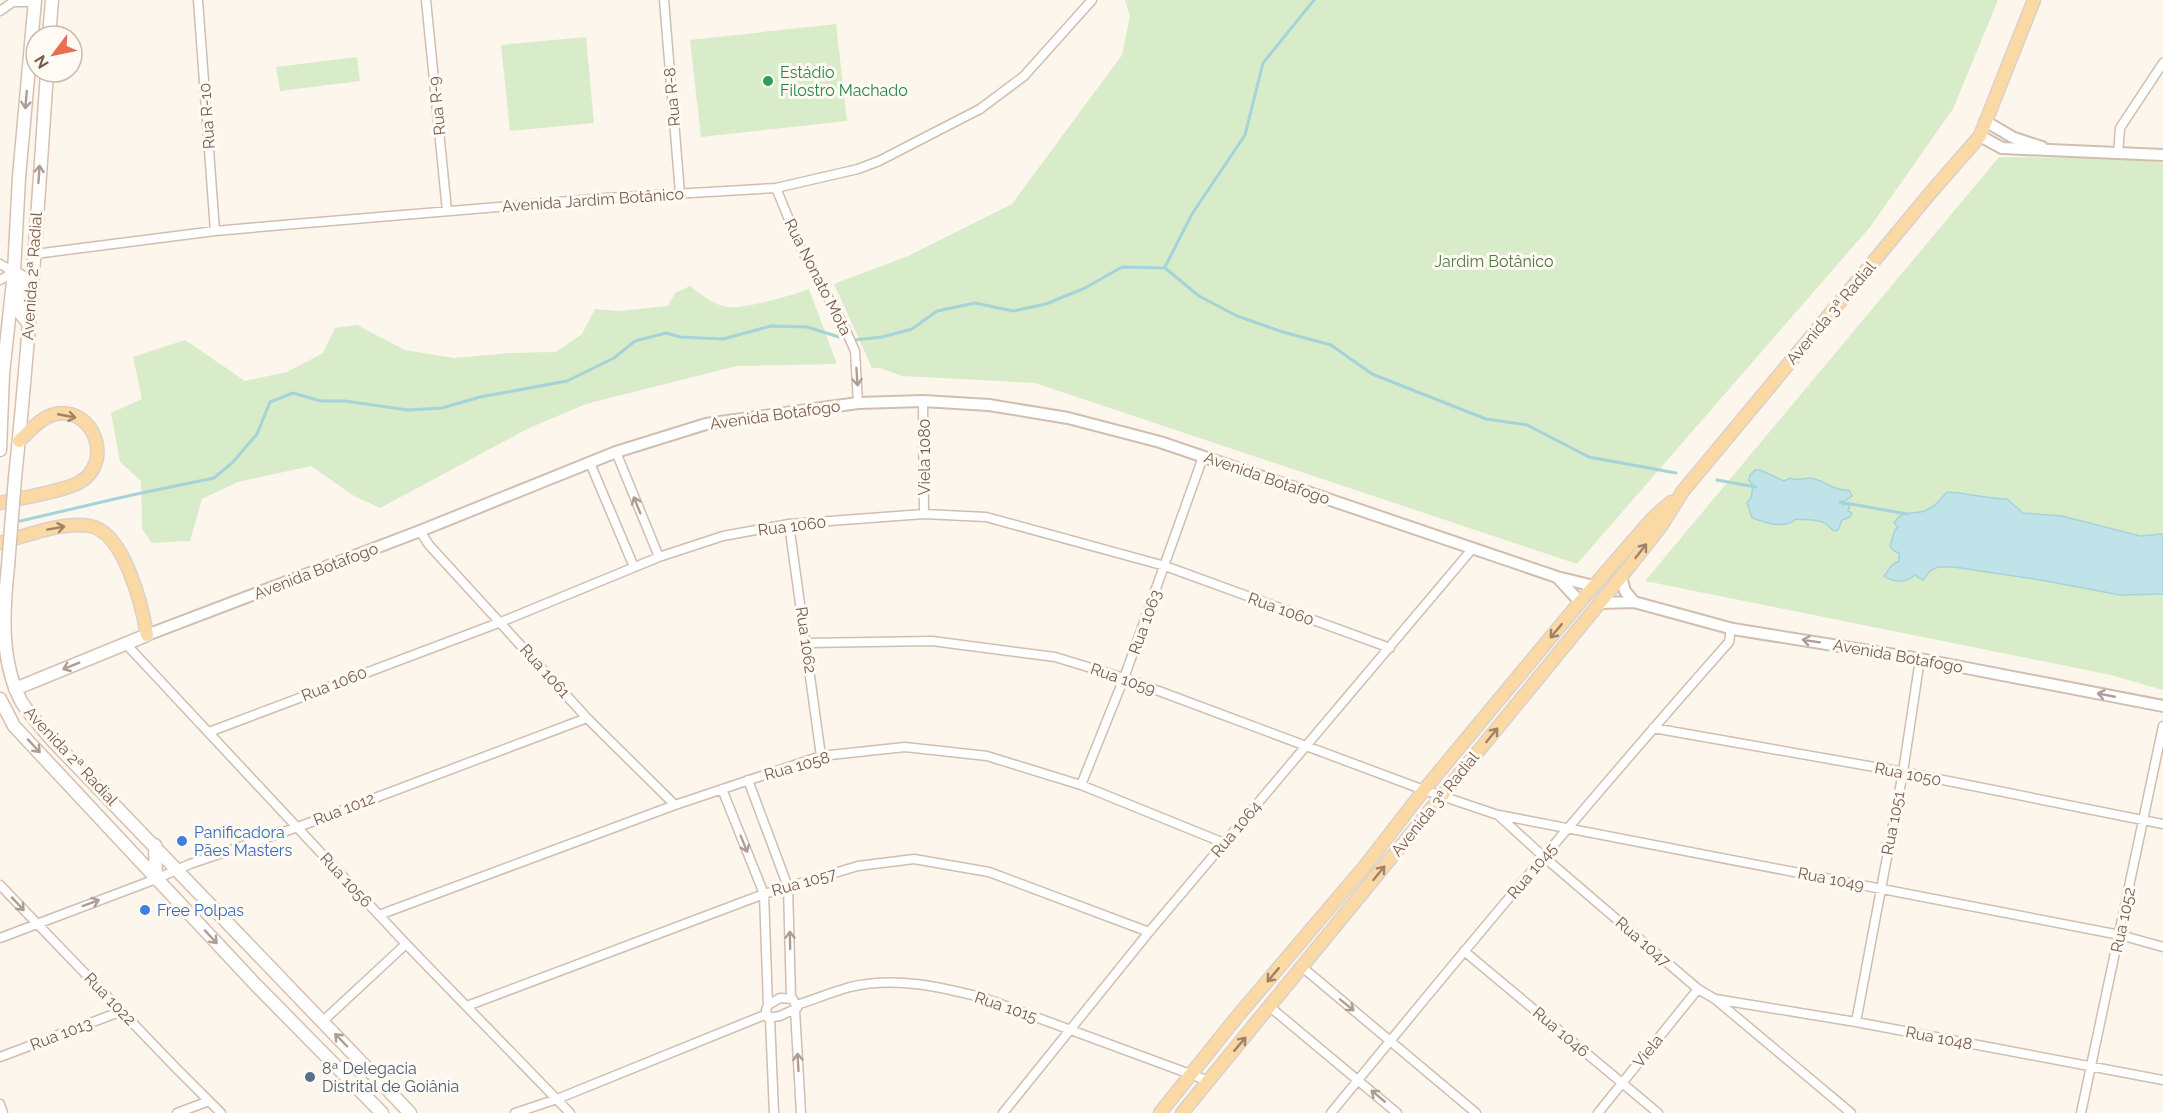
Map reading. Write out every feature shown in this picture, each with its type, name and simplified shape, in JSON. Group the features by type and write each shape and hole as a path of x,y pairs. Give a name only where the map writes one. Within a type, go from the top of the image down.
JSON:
{"main road":[{"path":"50,24 52,0"},
{"path":"1980,136 2034,0"},
{"name":"Avenida 2ª Radial","path":"0,447 2,375 14,272 19,177 35,1"},
{"name":"Avenida 2ª Radial","path":"46,84 38,179 35,254 2,626 4,658 22,702 52,740 410,1113"},
{"name":"Avenida 3ª Radial","path":"1182,1113 1621,577 1661,526 1683,491 1980,136"},
{"path":"14,272 23,278 21,314 28,323"},
{"path":"0,503 74,485 86,478 97,460 96,438 87,425 74,416 57,414 39,421 19,441"},
{"name":"Avenida 3ª Radial","path":"1365,866 1424,790 1580,602 1652,519 1683,491"},
{"path":"0,543 75,525 91,526 102,530 112,540 125,561 144,617 147,635"},
{"name":"Avenida Botafogo","path":"15,689 147,635"},
{"name":"Avenida 2ª Radial","path":"0,699 14,726 156,879 382,1113"},
{"path":"155,845 156,879"},
{"path":"1302,967 1299,955 1359,881 1365,866"},
{"path":"1160,1113 1236,1018 1365,866"},
{"path":"1236,1018 1258,1004 1270,1006"}],"street":[{"name":"Rua R-10","path":"198,0 215,231"},
{"name":"Rua R-9","path":"426,0 447,211"},
{"name":"Rua R-8","path":"664,0 680,193"},
{"name":"Avenida Jardim Botânico","path":"35,254 215,231 680,193 776,188 858,169 879,161 980,109 1024,76 1092,0"},
{"path":"0,11 13,2 35,1"},
{"path":"2118,154 2120,128 2163,63"},
{"path":"1985,121 2014,138 2053,151"},
{"path":"1980,136 2002,148 2163,155"},
{"name":"Rua Nonato Mota","path":"776,188 802,252 843,324 855,351 858,403"},
{"path":"0,264 14,272"},
{"path":"0,280 14,272"},
{"name":"Avenida Botafogo","path":"147,635 420,531 616,452 706,424 858,403 923,401 989,405 1068,418 1160,442 1557,577 1594,586"},
{"name":"Viela 1080","path":"923,401 924,514"},
{"path":"616,452 659,557"},
{"name":"Rua 1063","path":"1081,785 1124,678 1203,457"},
{"path":"590,462 634,567"},
{"name":"Rua 1060","path":"209,732 501,622 659,557 723,536 789,524 924,514 986,517 1165,566 1390,648"},
{"name":"Rua 1062","path":"789,524 821,756"},
{"name":"Rua 1061","path":"420,531 429,545 587,718 675,805"},
{"name":"Rua 1064","path":"1003,1113 1149,932 1473,548"},
{"name":"Avenida Botafogo","path":"1557,577 1580,602"},
{"path":"1621,577 1625,591 1634,602"},
{"name":"Avenida Botafogo","path":"1599,603 1634,602 1731,628 1920,659 2163,706"},
{"name":"Rua 1045","path":"1331,1113 1464,951 1728,642 1731,628"},
{"name":"Rua 1059","path":"807,643 932,641 1055,657 1124,678 1424,790"},
{"name":"Rua 1056","path":"125,643 406,944 570,1113"},
{"name":"Rua 1051","path":"1856,1022 1903,772 1920,659"},
{"name":"Rua 1012","path":"0,938 178,869 298,827 587,718"},
{"name":"Rua 1052","path":"2081,1113 2163,726"},
{"name":"Rua 1050","path":"1653,728 1903,772 2163,824"},
{"name":"Rua 1058","path":"379,915 675,805 821,756 905,747 987,756 1081,785 1224,843"},
{"path":"748,780 788,887 801,1113"},
{"path":"722,789 764,894 774,1113"},
{"name":"Rua 1047","path":"1424,790 1498,815 1698,989 1715,999 1851,1113"},
{"name":"Rua 1049","path":"1498,815 2120,935 2163,947"},
{"name":"Rua 1057","path":"467,1006 764,894 858,866 914,859 989,872 1149,932"},
{"name":"Rua 1022","path":"0,885 221,1113"},
{"path":"323,1021 406,944"},
{"name":"Rua 1046","path":"1464,951 1658,1113"},
{"path":"1302,967 1476,1113"},
{"name":"Rua 1015","path":"794,1004 851,987 884,983 920,984 984,998 1209,1081"},
{"name":"Viela","path":"1598,1113 1698,989"},
{"path":"768,1013 780,998 794,1004"},
{"name":"Rua 1048","path":"1715,999 1856,1022 2163,1080"},
{"path":"515,1113 556,1099 794,1004"},
{"path":"1270,1006 1397,1113"},
{"name":"Rua 1013","path":"0,1057 122,1011"},
{"path":"177,1113 209,1101"},
{"path":"0,1104 3,1113"}],"green space":[{"name":"Jardim Botânico","path":"1125,0 1998,0 1953,109 1870,227 1577,564 1035,383 902,376 880,368 872,368 834,284 908,256 1012,204 1122,55 1130,16"},
{"name":"Estádio Filostro Machado","path":"836,24 847,121 701,137 690,40"},
{"path":"586,37 594,123 510,131 501,45"},
{"path":"357,57 360,81 280,91 276,67"},
{"path":"1999,157 2127,158 2163,163 2163,690 2111,675 1645,581"},
{"path":"690,286 716,304 726,307 768,301 809,289 837,364 737,366 586,404 527,429 380,508 354,496 311,466 238,482 202,499 190,541 152,543 142,529 141,481 120,462 111,413 142,399 133,357 185,340 245,381 287,372 323,353 335,328 357,325 405,350 454,358 556,352 582,334 595,309 619,311 668,306 675,293"}],"water":[{"path":"1755,470 1784,481 1790,478 1812,478 1836,488 1849,490 1852,496 1843,502 1843,505 1850,504 1848,511 1852,513 1850,517 1842,520 1838,530 1834,531 1824,522 1816,520 1796,519 1780,525 1752,518 1747,503 1751,498 1753,486 1749,480 1750,475"},
{"path":"1947,492 2007,499 2023,513 2062,516 2140,536 2163,534 2163,594 2120,595 1954,567 1938,567 1930,571 1923,580 1915,575 1908,580 1900,581 1884,576 1892,565 1899,561 1899,553 1890,546 1898,527 1894,523 1904,514 1928,510"}],"waterway":[{"path":"1165,267 1192,214 1245,135 1263,63 1314,0"},
{"path":"854,340 882,337 912,329 937,311 975,303 1013,311 1046,304 1085,288 1122,267 1165,268 1199,296 1237,316 1331,345 1372,374 1486,419 1527,425 1589,457 1676,473"},
{"path":"16,522 214,478 233,462 257,434 270,402 293,393 321,401 345,401 408,410 442,408 480,397 567,381 614,358 635,341 666,333 680,337 723,339 771,326 807,327 839,337"},
{"path":"1717,480 1756,487"},
{"path":"1840,502 1907,514"}],"place":[{"name":"Estádio Filostro Machado","path":"768,81"},
{"name":"Panificadora Pães Masters","path":"182,841"},
{"name":"Free Polpas","path":"145,910"},
{"name":"8ª Delegacia Distrital de Goiânia","path":"310,1077"}]}
